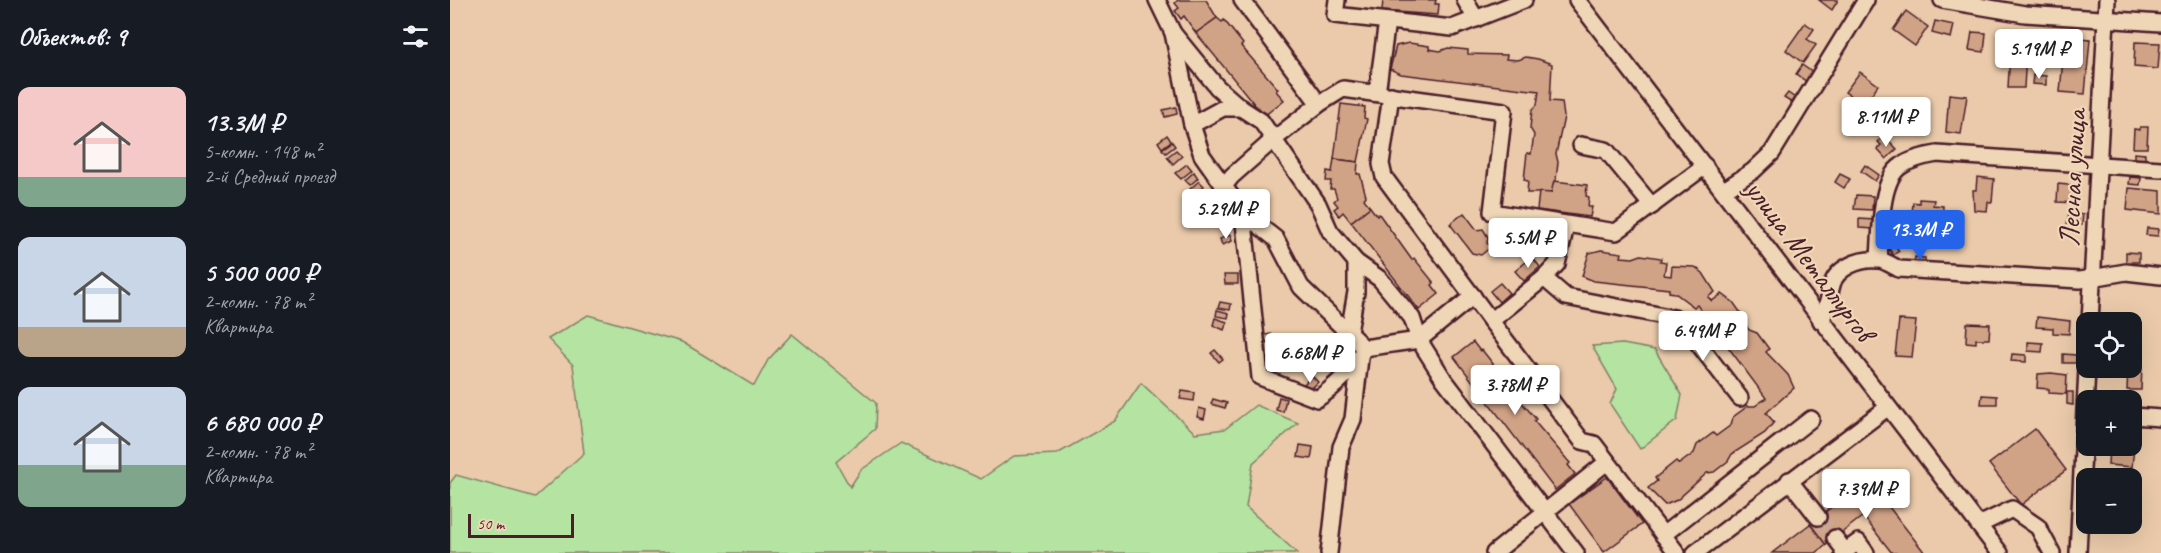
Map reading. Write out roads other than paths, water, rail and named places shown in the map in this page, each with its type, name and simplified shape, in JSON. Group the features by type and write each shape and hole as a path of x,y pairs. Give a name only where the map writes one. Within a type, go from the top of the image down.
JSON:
{"street":[{"path":"1157,0 1173,33 1217,87 1241,108 1261,121 1318,204 1330,231 1356,262 1380,279 1412,318 1419,340 1443,378 1576,553"},
{"path":"1242,0 1319,104"},
{"path":"1337,0 1335,15 1452,28 1524,0"},
{"path":"1465,0 1476,19"},
{"name":"улица Металлургов","path":"1577,0 2000,553"},
{"path":"1724,190 1753,171 1772,153 1866,0"},
{"path":"1942,0 2025,14 2161,23"},
{"name":"Лесная улица","path":"2091,312 2107,0"},
{"path":"1387,21 1382,164 1384,177 1582,441 1594,444 1677,553"},
{"path":"1173,33 1192,125 1202,155 1243,213 1276,239 1301,287 1349,332 1362,353 1353,419 1341,447 1329,553"},
{"path":"1223,187 1232,176 1273,140 1319,104 1343,89 1504,111 1492,212 1566,226 1616,232 1705,166"},
{"path":"1192,125 1223,108 1241,108"},
{"path":"1581,145 1606,150 1652,206"},
{"path":"1879,259 1884,203 1890,176 1900,166 1920,157 1937,154 2161,169"},
{"path":"1243,213 1260,376 1317,399 1330,391 1362,353 1419,340 1473,296"},
{"path":"1491,321 1544,278 1557,264 1566,226"},
{"path":"1821,321 1830,303 1832,284 1842,270 1858,262 1879,259 1899,269 2080,280 2126,272 2161,276"},
{"path":"1349,332 1356,292 1356,262"},
{"path":"1544,278 1566,297 1674,318 1684,326 1740,398"},
{"path":"1695,553 1887,408"},
{"path":"2142,417 2161,418"},
{"path":"1663,535 1811,419"},
{"path":"2078,553 2083,456"},
{"path":"1494,553 1607,462"},
{"path":"1789,480 1818,517"},
{"path":"1979,525 2012,509 2038,527 2052,553"},
{"path":"1835,538 1844,552 1857,542 1866,553"}],"tunnel":[{"path":"1818,517 1835,538"}]}
